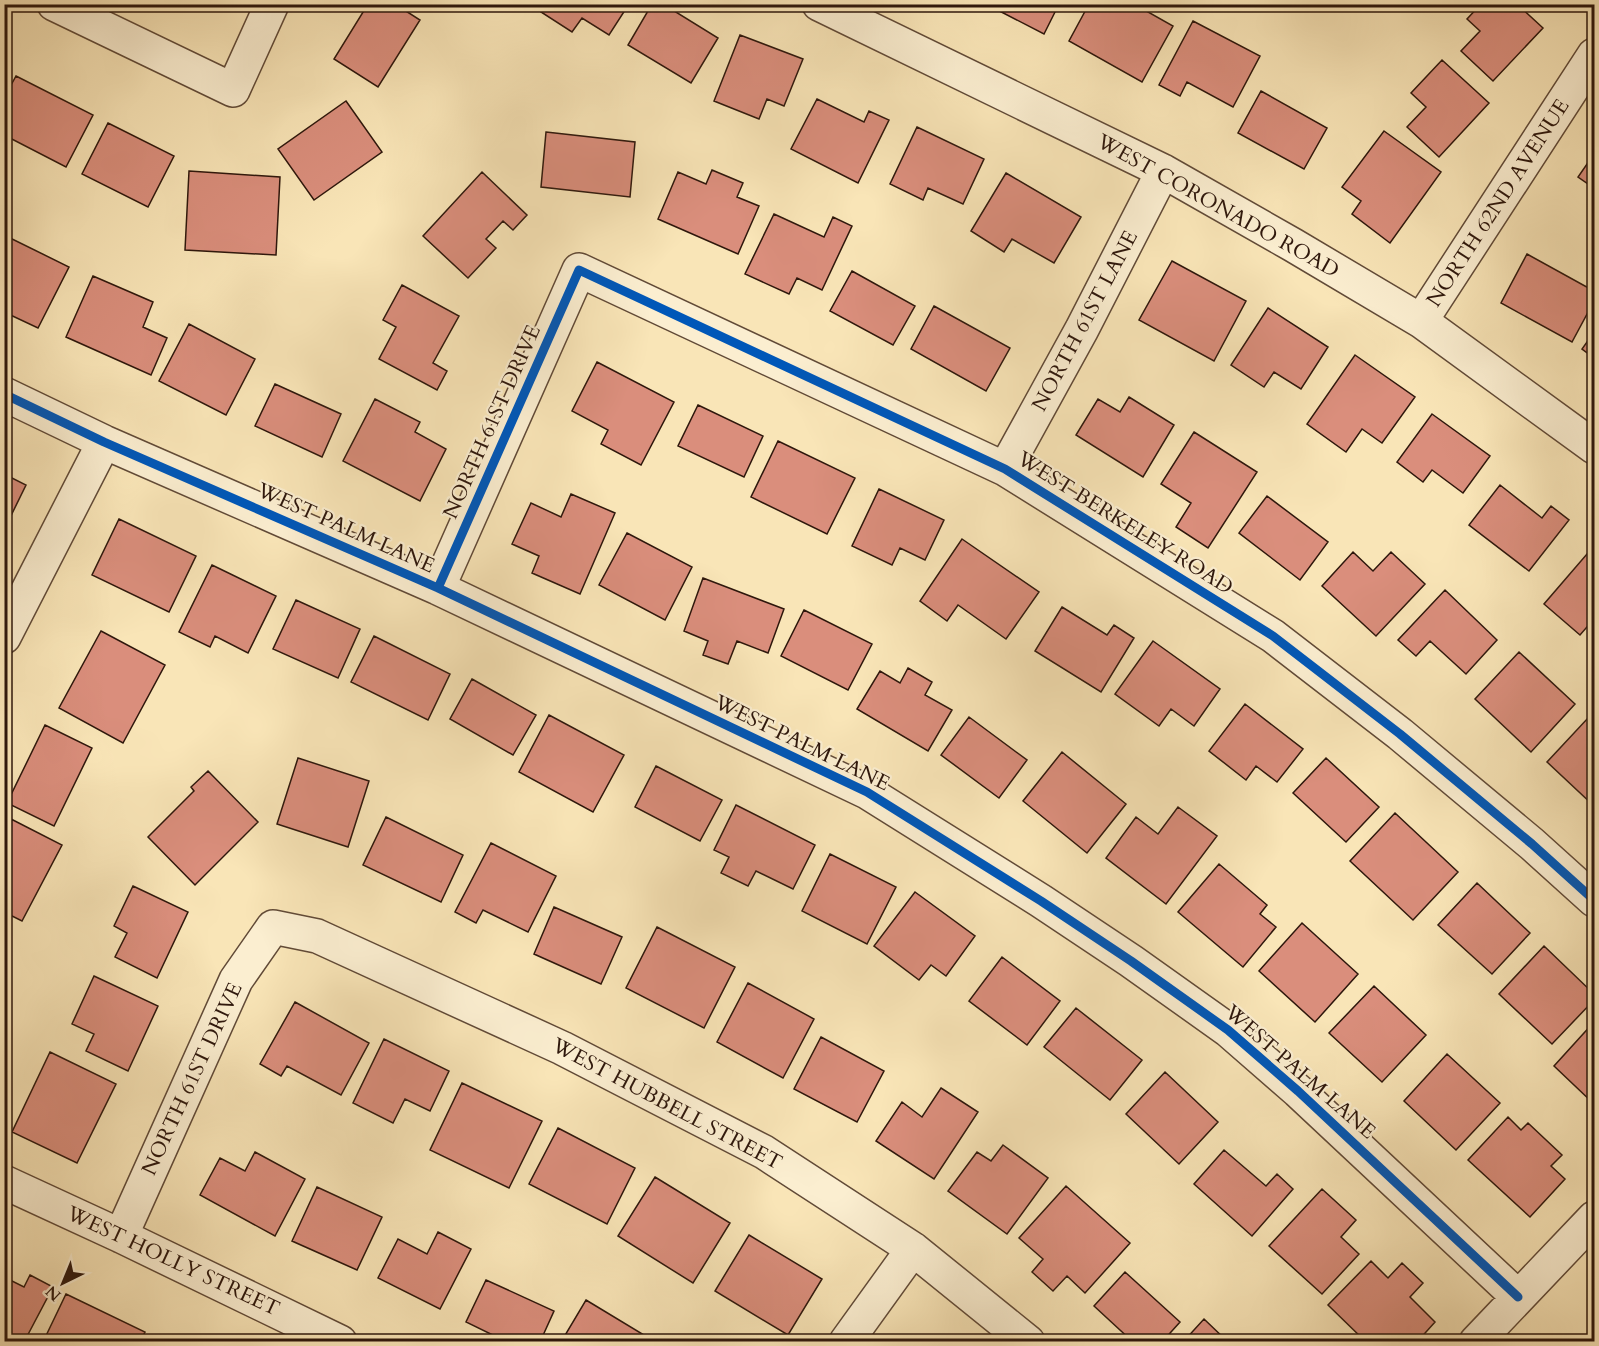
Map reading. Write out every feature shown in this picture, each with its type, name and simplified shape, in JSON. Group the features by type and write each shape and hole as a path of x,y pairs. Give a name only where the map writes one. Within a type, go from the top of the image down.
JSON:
{"street":[{"path":"54,4 233,90 272,4"},
{"name":"WEST CORONADO ROAD","path":"819,4 1163,171 1293,245 1421,321 1594,447"},
{"name":"NORTH 62ND AVENUE","path":"1421,321 1594,55"},
{"name":"NORTH 61ST LANE","path":"1005,470 1082,329 1163,171"},
{"name":"WEST BERKELEY ROAD","path":"579,270 1005,470 1273,636 1417,749 1532,844 1594,900"},
{"name":"NORTH 61ST DRIVE","path":"438,588 579,270"},
{"name":"WEST PALM LANE","path":"4,394 105,442 438,588 867,792 1050,907 1228,1030 1298,1091 1518,1297"},
{"path":"4,637 105,442"},
{"name":"NORTH 61ST DRIVE","path":"121,1236 236,980 273,927"},
{"name":"WEST HUBBELL STREET","path":"273,927 317,936 562,1048 764,1152 913,1249 1028,1341"},
{"name":"WEST HOLLY STREET","path":"4,1182 340,1341"},
{"path":"1476,1341 1594,1218"},
{"path":"846,1341 913,1249"}],"building":[{"path":"368,4 395,4 420,20 378,87 334,59"},
{"path":"546,4 629,4 609,35 582,18 572,32 541,12"},
{"path":"652,4 663,4 718,38 691,83 628,45"},
{"path":"986,4 1059,4 1044,34"},
{"path":"1089,4 1101,4 1111,10 1114,4 1134,4 1173,26 1142,82 1069,41"},
{"path":"1481,4 1517,4 1543,28 1493,81 1461,51 1480,31 1467,19"},
{"path":"1193,21 1260,56 1233,107 1187,82 1180,96 1159,85"},
{"path":"740,35 803,59 784,106 767,99 759,119 714,101"},
{"path":"1442,60 1489,103 1439,157 1407,127 1426,107 1411,93"},
{"path":"16,76 93,115 66,167 4,135 4,98"},
{"path":"1261,91 1327,128 1304,169 1238,133"},
{"path":"817,99 864,122 869,111 889,120 858,183 791,149"},
{"path":"346,101 382,152 314,200 278,149"},
{"path":"108,123 174,156 148,207 82,174"},
{"path":"917,127 984,159 963,204 928,188 923,200 890,184"},
{"path":"1384,131 1441,172 1390,243 1352,214 1361,201 1342,187"},
{"path":"546,132 635,142 630,197 541,187"},
{"path":"1594,154 1594,188 1578,177"},
{"path":"712,170 743,183 737,197 759,206 738,254 658,219 678,172 706,184"},
{"path":"189,171 280,177 276,255 185,250"},
{"path":"482,172 527,215 513,230 503,221 486,239 496,248 468,278 423,236"},
{"path":"1006,173 1081,217 1054,263 1012,239 1004,252 971,231"},
{"path":"774,214 824,237 833,217 852,226 822,290 797,278 789,294 745,274"},
{"path":"4,235 69,267 38,328 4,312"},
{"path":"1527,254 1594,291 1594,301 1572,342 1501,303"},
{"path":"1172,261 1246,301 1214,361 1139,320"},
{"path":"852,271 915,306 893,345 830,311"},
{"path":"93,276 153,302 143,327 167,338 151,375 66,337"},
{"path":"402,285 459,316 433,363 447,371 437,390 379,359 396,327 383,320"},
{"path":"934,306 1010,348 986,391 911,349"},
{"path":"1268,308 1328,347 1301,389 1274,372 1264,387 1231,365"},
{"path":"189,324 255,359 226,415 159,381"},
{"path":"1594,332 1594,358 1582,349"},
{"path":"1355,355 1415,397 1382,443 1362,429 1346,452 1307,424"},
{"path":"597,362 674,402 641,465 601,444 608,430 572,411"},
{"path":"275,384 341,414 322,457 255,426"},
{"path":"1129,397 1174,425 1143,477 1076,435 1098,399 1120,412"},
{"path":"375,399 420,422 415,432 446,449 420,501 343,461"},
{"path":"698,405 763,436 744,477 678,446"},
{"path":"1432,414 1490,456 1463,493 1432,470 1423,482 1397,462"},
{"path":"1194,432 1257,472 1208,548 1176,527 1191,503 1161,484"},
{"path":"778,441 855,478 827,534 751,497"},
{"path":"4,474 26,485 4,530"},
{"path":"1500,485 1542,518 1551,506 1569,520 1529,571 1469,525"},
{"path":"879,489 944,520 925,560 900,548 892,565 852,546"},
{"path":"571,494 615,513 580,594 532,573 539,556 512,544 531,503 561,517"},
{"path":"1267,496 1328,542 1300,580 1239,533"},
{"path":"119,519 196,556 169,612 92,575"},
{"path":"627,533 692,567 665,620 599,585"},
{"path":"962,539 1039,592 1006,639 958,605 947,621 920,601"},
{"path":"1593,547 1594,622 1593,620 1580,635 1544,604"},
{"path":"1353,552 1373,571 1391,552 1425,584 1376,636 1322,586"},
{"path":"212,565 276,596 248,653 215,636 210,647 179,632"},
{"path":"703,578 784,609 768,653 737,641 728,664 703,655 708,641 684,631"},
{"path":"1445,590 1497,640 1466,674 1430,641 1416,656 1398,640"},
{"path":"296,600 360,629 338,678 273,649"},
{"path":"1062,607 1107,635 1114,625 1134,638 1101,692 1035,651"},
{"path":"804,610 872,644 848,690 781,656"},
{"path":"101,631 165,665 123,743 59,708"},
{"path":"374,636 450,674 428,720 351,682"},
{"path":"1153,641 1220,689 1194,726 1171,709 1159,726 1115,694"},
{"path":"1519,652 1575,704 1531,752 1475,699"},
{"path":"908,668 932,682 925,695 952,710 928,751 857,709 880,671 900,683"},
{"path":"472,679 536,715 513,755 450,719"},
{"path":"1245,704 1303,749 1277,782 1256,766 1246,780 1209,751"},
{"path":"549,715 624,755 593,812 519,772"},
{"path":"969,717 1027,760 999,798 941,755"},
{"path":"1588,718 1594,724 1594,806 1547,762"},
{"path":"45,725 92,748 54,826 7,803"},
{"path":"1062,752 1126,804 1087,853 1023,801"},
{"path":"298,758 369,781 348,847 277,824"},
{"path":"1326,758 1379,807 1346,842 1293,793"},
{"path":"656,766 722,800 700,841 635,807"},
{"path":"208,771 258,822 195,885 148,837 194,791 191,787"},
{"path":"736,805 815,845 793,889 756,871 748,886 721,873 729,857 714,850"},
{"path":"1178,807 1217,836 1166,904 1106,858 1136,817 1158,834"},
{"path":"1395,813 1458,872 1413,920 1350,861"},
{"path":"386,817 463,855 441,902 363,865"},
{"path":"11,819 62,845 22,921 4,912 4,832"},
{"path":"491,843 556,876 528,932 483,910 476,923 455,912"},
{"path":"830,854 896,887 867,944 802,911"},
{"path":"1219,864 1267,905 1260,914 1276,927 1243,967 1178,912"},
{"path":"1477,883 1530,933 1492,974 1438,925"},
{"path":"133,886 188,912 157,978 115,957 127,933 114,926"},
{"path":"915,892 975,936 946,976 931,965 919,980 874,946"},
{"path":"554,907 622,937 601,984 534,954"},
{"path":"1302,923 1358,974 1315,1022 1259,971"},
{"path":"657,927 735,967 704,1028 626,988"},
{"path":"1544,946 1594,994 1594,1000 1552,1044 1499,994"},
{"path":"1002,957 1060,1001 1027,1045 969,1001"},
{"path":"94,976 158,1006 128,1071 86,1051 94,1034 72,1024"},
{"path":"748,983 814,1019 783,1078 717,1042"},
{"path":"1374,986 1426,1035 1382,1082 1329,1033"},
{"path":"295,1002 369,1043 341,1095 287,1066 281,1076 260,1064"},
{"path":"1076,1008 1142,1060 1110,1100 1044,1047"},
{"path":"1594,1022 1594,1104 1554,1066"},
{"path":"821,1037 884,1071 857,1122 794,1089"},
{"path":"384,1039 449,1071 430,1111 405,1099 393,1123 353,1103"},
{"path":"50,1052 116,1084 77,1163 12,1132"},
{"path":"1447,1054 1500,1103 1456,1150 1404,1101"},
{"path":"1165,1072 1218,1122 1179,1164 1126,1114"},
{"path":"462,1083 542,1121 509,1188 430,1150"},
{"path":"941,1088 978,1112 934,1179 876,1141 902,1102 922,1117"},
{"path":"1508,1117 1521,1130 1528,1123 1562,1155 1551,1166 1565,1179 1530,1217 1468,1160"},
{"path":"558,1128 635,1168 607,1224 529,1184"},
{"path":"1003,1145 1048,1178 1007,1234 948,1191 977,1152 991,1161"},
{"path":"1224,1150 1266,1186 1277,1174 1293,1189 1252,1236 1194,1184"},
{"path":"255,1152 305,1179 275,1236 200,1195 220,1158 245,1171"},
{"path":"655,1177 730,1223 693,1283 618,1236"},
{"path":"1066,1186 1130,1243 1085,1293 1067,1276 1053,1291 1032,1272 1043,1259 1019,1238"},
{"path":"317,1187 382,1217 357,1270 292,1241"},
{"path":"1322,1189 1356,1220 1341,1237 1359,1254 1322,1294 1269,1246"},
{"path":"438,1232 471,1249 440,1309 378,1278 398,1239 427,1254"},
{"path":"749,1235 822,1279 788,1335 715,1291"},
{"path":"1371,1261 1388,1278 1402,1263 1423,1283 1410,1297 1435,1322 1417,1342 1366,1342 1328,1305"},
{"path":"1125,1272 1180,1322 1162,1342 1133,1342 1094,1306"},
{"path":"30,1275 53,1287 24,1342 11,1342 4,1338 4,1277 24,1287"},
{"path":"486,1280 554,1311 540,1342 507,1342 466,1322"},
{"path":"66,1294 145,1332 140,1342 43,1342"},
{"path":"586,1300 644,1335 640,1342 561,1342"},
{"path":"1204,1319 1228,1342 1183,1342"}],"cycle path":[{"path":"438,588 579,270 1005,469 1273,636 1400,734 1532,844 1594,900"},
{"path":"4,394 104,442 438,588 867,792 1041,901 1228,1030 1298,1091 1518,1297"}]}
